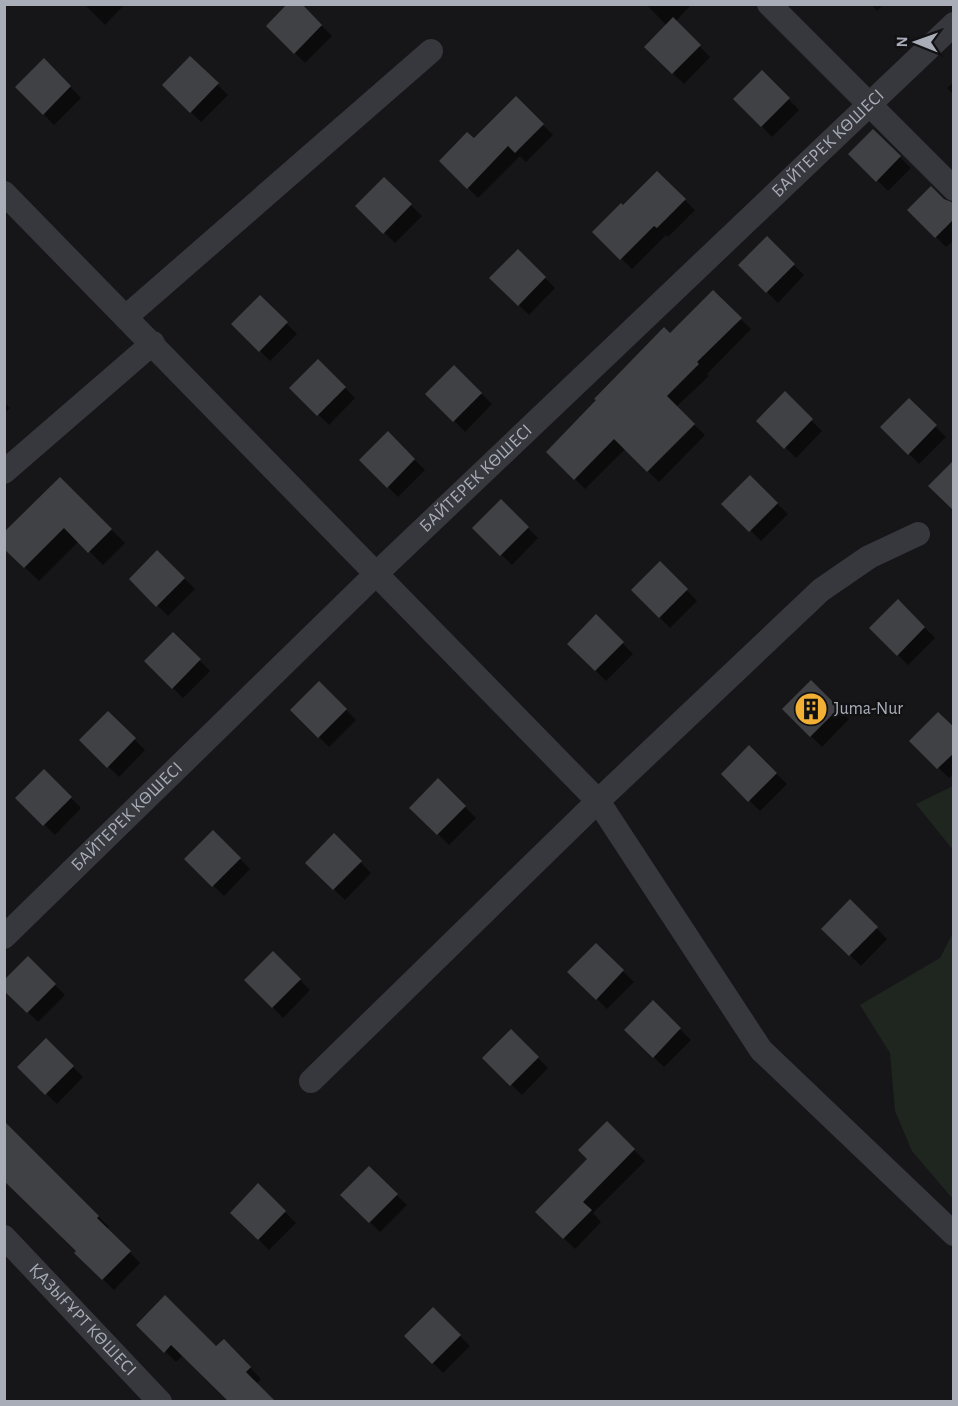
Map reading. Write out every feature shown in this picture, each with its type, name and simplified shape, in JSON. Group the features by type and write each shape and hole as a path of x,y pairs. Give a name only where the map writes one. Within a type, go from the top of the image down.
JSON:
{"street":[{"path":"769,4 954,189"},
{"name":"БАЙТЕРЕК КӨШЕСІ","path":"4,937 377,573 954,24"},
{"path":"127,316 431,51"},
{"path":"4,193 127,316 598,801 761,1050 954,1234"},
{"path":"4,472 153,343"},
{"path":"310,1081 598,801 820,590 869,557 918,534"},
{"name":"ҚАЗЫҒҰРТ КӨШЕСІ","path":"4,1237 159,1401"}],"shaded area":[{"path":"953,786 953,850 916,804"},
{"path":"953,933 953,1199 912,1151 895,1111 890,1053 860,1005 940,958"}],"building":[{"path":"287,4 302,4 322,25 294,54 266,26"},
{"path":"673,17 701,45 672,74 644,47"},
{"path":"190,56 219,83 190,113 162,85"},
{"path":"44,58 71,86 43,115 15,87"},
{"path":"762,70 790,98 761,127 733,99"},
{"path":"516,96 544,124 515,153 508,146 467,189 439,161 467,132 474,138"},
{"path":"873,129 901,156 876,182 848,154"},
{"path":"657,171 686,199 657,228 654,226 620,260 592,232"},
{"path":"384,177 412,204 383,234 355,206"},
{"path":"931,186 944,199 954,203 954,219 935,238 907,210"},
{"path":"767,236 795,264 766,293 738,265"},
{"path":"518,249 546,277 518,306 489,278"},
{"path":"713,290 742,318 697,362 699,364 667,396 695,424 647,472 614,439 574,480 546,452 664,327 670,333"},
{"path":"260,295 288,322 259,352 231,324"},
{"path":"318,359 346,387 317,416 289,388"},
{"path":"454,365 482,393 453,422 425,394"},
{"path":"785,391 813,419 784,449 756,421"},
{"path":"909,398 937,425 908,455 880,427"},
{"path":"388,431 415,459 387,488 359,460"},
{"path":"954,460 954,511 928,486"},
{"path":"750,475 778,503 749,532 721,504"},
{"path":"60,477 112,529 88,553 64,528 24,568 4,549 4,532"},
{"path":"501,499 529,527 500,556 472,528"},
{"path":"157,550 185,578 156,607 129,579"},
{"path":"660,561 688,589 659,618 631,590"},
{"path":"898,599 925,627 897,656 869,628"},
{"path":"596,614 624,642 595,671 567,644"},
{"path":"173,632 201,659 172,689 144,661"},
{"name":"Juma-Nur","path":"811,680 839,708 810,737 782,709"},
{"path":"319,681 347,709 318,738 290,710"},
{"path":"108,711 136,738 107,768 79,740"},
{"path":"938,712 954,727 954,753 937,769 909,741"},
{"path":"749,745 777,773 748,802 721,774"},
{"path":"44,769 72,797 43,826 15,798"},
{"path":"438,778 466,806 437,835 409,808"},
{"path":"213,830 241,858 212,887 184,859"},
{"path":"334,833 362,861 333,890 305,863"},
{"path":"850,899 878,927 849,956 821,929"},
{"path":"596,943 624,970 596,1000 567,972"},
{"path":"273,951 301,979 272,1008 244,980"},
{"path":"28,956 56,984 27,1013 4,991 4,980"},
{"path":"653,1000 681,1028 653,1058 624,1030"},
{"path":"511,1029 539,1057 510,1086 482,1058"},
{"path":"46,1038 74,1066 45,1095 17,1067"},
{"path":"4,1121 131,1251 102,1280 74,1253 76,1251 4,1181"},
{"path":"607,1121 635,1149 583,1202 592,1210 563,1239 535,1212 587,1159 578,1150"},
{"path":"369,1166 398,1194 369,1223 340,1195"},
{"path":"258,1183 286,1211 258,1240 230,1213"},
{"path":"165,1295 216,1346 224,1339 251,1367 246,1372 275,1401 228,1401 171,1345 164,1353 136,1325"},
{"path":"433,1307 461,1335 432,1364 404,1336"}],"place":[{"name":"Juma-Nur","path":"811,709"}]}
